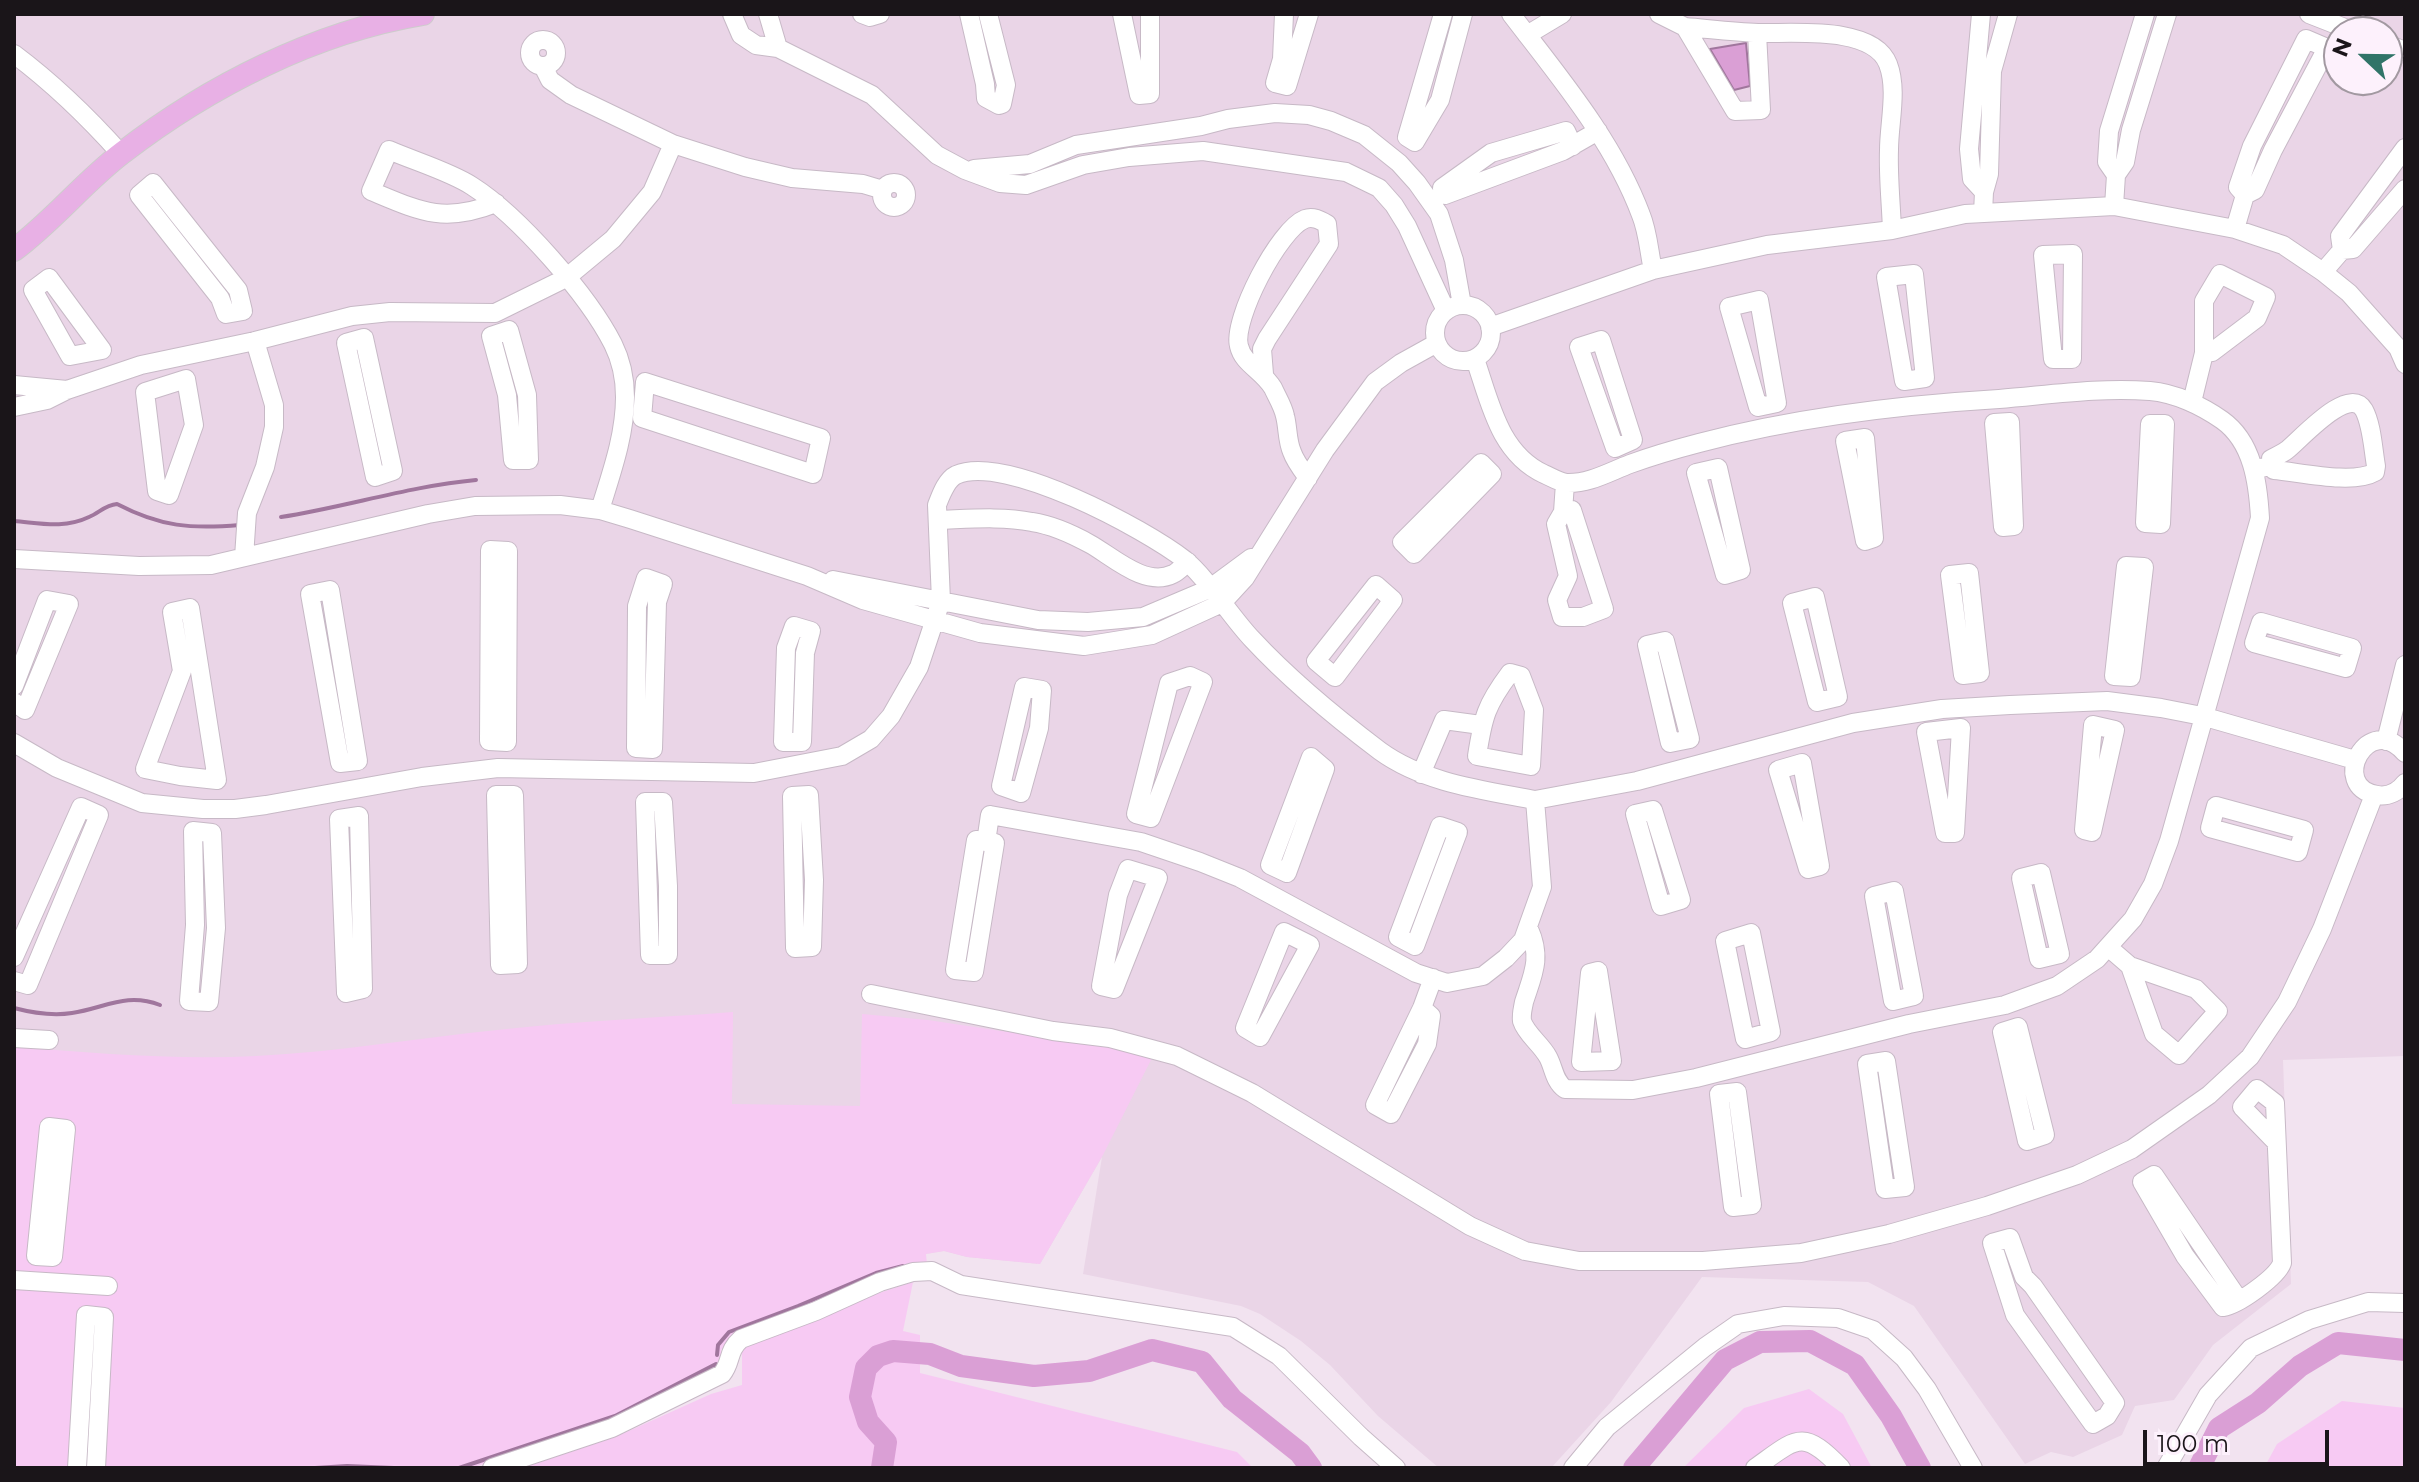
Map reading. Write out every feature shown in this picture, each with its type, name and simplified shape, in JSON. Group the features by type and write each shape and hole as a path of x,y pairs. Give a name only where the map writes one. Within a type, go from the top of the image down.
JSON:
{"main road":[{"path":"14,250 121,154 236,79 308,47 423,14"}],"street":[{"path":"732,14 741,35 756,45 778,48 872,95 937,155 1000,183 1026,185 1083,165 1129,157 1203,151 1346,172 1379,188 1394,205 1454,308"},
{"path":"768,14 778,48"},
{"path":"862,14 870,17 880,14"},
{"path":"969,14 985,95 999,105 1002,104 1006,85 988,14"},
{"path":"1122,14 1139,95 1150,94 1150,14"},
{"path":"1284,14 1282,59 1275,83 1287,86 1309,14"},
{"path":"1443,14 1407,137 1415,142 1440,100 1463,14"},
{"path":"1511,14 1598,131 1619,166 1643,218 1653,270"},
{"path":"1527,35 1562,14"},
{"path":"1981,14 1969,149 1972,179 1984,192"},
{"path":"1983,213 1989,174 1992,71 2008,14"},
{"path":"2116,175 2107,162 2109,131 2145,14"},
{"path":"2114,206 2116,175 2125,162 2131,130 2167,14"},
{"path":"1661,15 1685,27 1757,33 1813,23 1877,48 1888,62 1892,82 1889,151 1892,230"},
{"path":"1685,27 1735,111 1761,110 1757,33"},
{"path":"2235,229 2245,195 2255,190 2327,48 2306,39 2252,146 2238,187 2245,195"},
{"path":"14,54 46,78 88,117 121,154"},
{"path":"543,66 550,80 571,95 673,144 792,178 863,184 883,190"},
{"path":"965,170 1030,164 1076,145 1228,119 1275,113 1309,115 1364,135 1399,163 1439,214 1454,260 1454,308 1437,326 1437,343 1441,351 1456,360 1475,359 1488,345 1490,327 1480,311 1454,308"},
{"path":"1201,126 1203,151"},
{"path":"1573,146 1566,131 1491,153 1442,188 1445,195 1573,146 1598,131"},
{"path":"14,407 47,400 97,379 157,362 352,316 390,312 495,313 566,278 613,239 652,192 673,144"},
{"path":"1076,145 1083,165"},
{"path":"2342,250 2340,236 2405,148"},
{"path":"496,203 474,212 448,216 411,207 371,191 389,150 469,184 496,203 599,318 615,348 622,372 634,399 642,418 813,474 821,438 645,382 634,399 623,428 600,510"},
{"path":"153,183 238,290 243,311 233,312 226,314 220,298 139,195 153,183"},
{"path":"2323,272 2342,250 2353,249 2405,189"},
{"path":"1490,327 1653,270 1767,245 1892,230 1983,213 2114,206 2235,229 2283,245 2349,293 2403,352"},
{"path":"1264,374 1244,360 1238,345 1239,325 1263,272 1284,239 1305,219 1318,218 1327,224 1329,244 1262,349 1264,374 1285,411 1291,451 1308,478"},
{"path":"2073,254 2072,359 2063,360 2053,359 2043,255 2073,254"},
{"path":"1914,274 1925,378 1913,382 1904,381 1886,277 1914,274"},
{"path":"1759,300 1777,403 1767,405 1758,407 1729,307 1759,300"},
{"path":"233,312 274,405 274,427 265,467 247,513 244,557"},
{"path":"495,313 501,332"},
{"path":"352,316 355,340"},
{"path":"509,330 527,395 529,460 513,460 507,395 491,336 501,332 509,330"},
{"path":"364,338 393,471 375,477 346,343 355,340 364,338"},
{"path":"1601,340 1633,440 1624,444 1615,448 1579,347 1601,340"},
{"path":"14,559 139,566 211,565 428,514 475,506 560,505 600,510 807,576 863,600 935,621 980,633 1084,646 1152,635 1222,603 1245,578 1325,450 1375,382 1437,343"},
{"path":"84,353 97,379"},
{"path":"2192,402 2204,353"},
{"path":"1475,359 1495,416 1512,450 1532,468 1565,483 1597,478 1630,464 1698,443 1775,427 1919,403 2066,392 2153,391 2192,402 2225,422 2263,468 2349,478 2370,475 2375,472 2376,466 2365,412 2352,402 2333,410 2263,468 2258,480 2260,518 2178,809 2153,884 2133,919 2097,959 2057,986 2005,1005 1909,1024 1723,1073 1633,1090 1565,1089 1558,1084 1542,1046 1522,1022 1521,1012 1537,960 1536,945 1529,929"},
{"path":"2063,360 2066,392"},
{"path":"157,362 163,386"},
{"path":"186,379 194,425 169,495 157,491 145,392 163,386 186,379"},
{"path":"1913,382 1919,403"},
{"path":"14,385 67,390"},
{"path":"2158,423 2160,394"},
{"path":"2000,398 2002,422"},
{"path":"1767,405 1775,427"},
{"path":"1851,414 1855,439"},
{"path":"2002,422 2010,422 2014,526 2003,527 1994,423 2002,422"},
{"path":"2158,423 2165,424 2161,524 2145,523 2150,424 2158,423"},
{"path":"1865,438 1874,538 1865,541 1845,441 1855,439 1865,438"},
{"path":"1698,443 1707,471"},
{"path":"1624,444 1630,464"},
{"path":"1486,468 1512,450"},
{"path":"1481,463 1486,468 1492,474 1414,554 1402,542 1481,463"},
{"path":"1718,468 1741,570 1725,575 1696,473 1707,471 1718,468"},
{"path":"14,743 57,768 142,803 203,809 235,809 349,792 422,777 501,768 754,773 842,756 871,739 891,716 919,667 941,601 937,505 942,491 954,476 977,470 1026,481 1077,498 1127,523 1188,562 1252,639 1309,693 1382,753 1421,774 1467,786 1535,800 1637,781 1833,728 1942,709 2113,702 2202,716 2355,760"},
{"path":"1563,512 1572,510 1604,609 1583,617 1562,617 1557,600 1568,576 1556,524 1563,512 1565,483"},
{"path":"939,520 981,518 1031,521 1062,530 1091,544 1126,568 1146,576 1172,575 1188,562"},
{"path":"807,576 873,586 1038,620 1088,622 1143,617 1209,589 1241,568 1270,541"},
{"path":"490,550 508,551 507,742 498,741 489,741 490,550"},
{"path":"2126,566 2144,567 2131,677 2122,677 2114,676 2126,566"},
{"path":"1969,573 1980,673 1972,674 1963,675 1950,575 1969,573"},
{"path":"646,578 663,584 657,602 653,749 646,749 636,748 637,606 646,578"},
{"path":"1376,585 1393,600 1335,677 1323,667 1316,661 1376,585"},
{"path":"330,590 358,761 348,763 340,763 310,594 330,590"},
{"path":"1815,597 1838,697 1829,700 1817,702 1792,603 1815,597"},
{"path":"47,600 69,604 25,710 15,700 47,600"},
{"path":"190,608 217,780 180,776 145,769 182,671 172,612 190,608"},
{"path":"2261,622 2352,648 2346,668 2254,643 2258,631 2261,622"},
{"path":"2231,624 2258,631"},
{"path":"794,626 811,631 805,653 802,742 792,742 783,742 786,648 794,626"},
{"path":"1665,641 1690,739 1681,741 1670,743 1647,645 1665,641"},
{"path":"1309,693 1323,667"},
{"path":"2386,741 2404,670"},
{"path":"1510,673 1521,676 1534,710 1531,766 1477,756 1481,725 1488,702 1510,673"},
{"path":"1972,674 1973,707"},
{"path":"1190,676 1203,682 1151,818 1144,816 1136,814 1169,683 1190,676"},
{"path":"2104,727 2122,677"},
{"path":"1024,687 1042,690 1039,728 1021,793 1011,789 1001,786 1024,687"},
{"path":"1829,700 1833,728"},
{"path":"1942,709 1942,730"},
{"path":"1421,774 1444,720 1481,725"},
{"path":"2093,725 2104,727 2115,730 2092,832 2084,830 2093,725"},
{"path":"1961,728 1955,833 1945,833 1926,732 1942,730 1961,728"},
{"path":"498,741 504,795"},
{"path":"1681,741 1689,765"},
{"path":"2405,753 2386,741 2372,742 2355,760 2356,778 2360,786 2374,795 2393,793 2405,783"},
{"path":"792,742 800,795"},
{"path":"1784,742 1788,768"},
{"path":"646,749 654,802"},
{"path":"1311,757 1325,769 1287,873 1279,870 1270,865 1311,757"},
{"path":"348,763 350,818"},
{"path":"1802,763 1820,866 1808,869 1778,770 1788,768 1802,763"},
{"path":"172,807 180,776"},
{"path":"1637,781 1644,811"},
{"path":"91,811 101,788"},
{"path":"1006,816 1011,789"},
{"path":"496,795 504,795 514,795 518,964 500,965 496,795"},
{"path":"800,795 809,795 814,880 812,947 795,948 792,796 800,795"},
{"path":"871,994 1053,1031 1110,1038 1177,1056 1252,1093 1470,1226 1525,1251 1579,1261 1703,1261 1801,1253 1889,1234 1987,1206 2077,1175 2132,1149 2209,1095 2250,1057 2287,1002 2322,929 2374,795"},
{"path":"986,842 990,815 1147,845 1240,878 1416,973 1447,983 1483,976 1506,958 1529,929 1542,887 1535,800"},
{"path":"645,802 654,802 663,802 668,955 650,955 645,802"},
{"path":"2216,806 2304,830 2298,852 2210,828 2213,817 2216,806"},
{"path":"14,957 81,807 99,815 28,985 14,981"},
{"path":"203,809 203,832"},
{"path":"2178,809 2213,817"},
{"path":"1653,810 1681,900 1661,906 1635,814 1644,811 1653,810"},
{"path":"359,816 363,989 346,993 339,819 350,818 359,816"},
{"path":"1142,873 1147,845 1144,816"},
{"path":"1440,826 1458,832 1415,946 1406,941 1398,937 1440,826"},
{"path":"193,831 203,832 212,833 216,928 209,1002 189,1001 195,925 193,831"},
{"path":"976,840 986,842 995,843 974,972 955,970 976,840"},
{"path":"1128,869 1142,873 1158,878 1114,989 1101,986 1118,895 1128,869"},
{"path":"1272,895 1279,870"},
{"path":"1894,891 1914,996 1904,998 1893,1001 1874,896 1894,891"},
{"path":"1295,938 1306,913"},
{"path":"1284,932 1295,938 1310,945 1260,1037 1245,1028 1284,932"},
{"path":"1751,933 1771,1032 1757,1036 1745,1039 1725,941 1751,933"},
{"path":"1396,962 1406,941"},
{"path":"2108,947 2130,966 2196,989 2218,1011 2179,1055 2154,1034 2130,966"},
{"path":"2048,957 2057,986"},
{"path":"1422,1008 1431,1016 1427,1044 1391,1114 1375,1105 1422,1008 1433,978"},
{"path":"1904,998 1909,1024"},
{"path":"2005,1005 2009,1030"},
{"path":"2018,1027 2045,1135 2027,1141 2002,1032 2009,1030 2018,1027"},
{"path":"1869,1034 1875,1063"},
{"path":"1757,1036 1764,1062"},
{"path":"14,1038 49,1040"},
{"path":"1597,1061 1599,1090"},
{"path":"1886,1061 1905,1187 1885,1189 1867,1064 1875,1063 1886,1061"},
{"path":"1723,1073 1727,1093"},
{"path":"2228,1078 2250,1098"},
{"path":"2132,1149 2148,1179 2142,1182 2194,1269 2223,1307 2239,1300 2278,1272 2282,1263 2275,1103 2257,1089 2242,1107 2276,1142"},
{"path":"1737,1092 1752,1205 1733,1207 1719,1094 1727,1093 1737,1092"},
{"path":"49,1127 66,1129 53,1257 44,1256 36,1256 49,1127"},
{"path":"1987,1206 2000,1239"},
{"path":"2010,1238 2024,1277 2115,1403 2107,1416 2093,1424 2015,1315 1992,1243 2000,1239 2010,1238"},
{"path":"42,1283 44,1256"},
{"path":"492,1468 519,1463 632,1420 722,1374 732,1348 741,1339 816,1311 880,1282 913,1272 932,1271 961,1285 1233,1327 1279,1356 1396,1468"},
{"path":"14,1280 102,1286 95,1316"},
{"path":"2166,1468 2208,1395 2251,1348 2309,1320 2368,1302 2405,1303"},
{"path":"77,1468 86,1315 104,1317 96,1468"},
{"path":"1573,1468 1607,1427 1716,1339 1738,1324 1784,1316 1838,1318 1873,1330 1904,1358 1927,1389 1973,1468"},
{"path":"1755,1468 1794,1441 1808,1441 1823,1448 1841,1468"}],"shaded area":[{"path":"14,14 2401,16 2323,16 2323,96 2403,96 2405,18 2405,1056 2283,1060 2291,1284 2213,1345 2174,1400 2135,1406 2122,1435 2073,1457 2051,1452 2025,1464 1914,1306 1868,1282 1702,1277 1611,1402 1551,1468 1439,1468 1378,1416 1330,1365 1260,1314 1241,1306 1083,1274 1102,1157 1040,1264 967,1257 944,1251 14,1468"},
{"path":"1746,43 1750,86 1734,90 1710,49"},
{"path":"733,1012 732,1104 860,1106 862,1014 928,1020 1154,1054 1103,1155 1040,1264 967,1257 944,1251 926,1254 927,1264 820,1301 730,1337 721,1350 721,1366 616,1420 471,1468 14,1468 14,1047 105,1054 256,1056 527,1027"},
{"path":"913,1282 903,1331 920,1335 920,1373 1237,1452 1253,1468 522,1468 622,1434 711,1394 742,1385 742,1349"},
{"path":"1809,1389 1843,1414 1872,1468 1683,1468 1744,1408"},
{"path":"2342,1401 2405,1408 2405,1468 2264,1468 2277,1444"}],"waterway":[{"path":"281,517 476,480"},
{"path":"14,521 70,523 117,504 148,518 177,525 240,525"},
{"path":"14,1008 58,1014 126,1000 160,1005"},
{"path":"717,1355 718,1345 729,1332 876,1273 903,1266"},
{"path":"1634,1468 1725,1360 1760,1342 1810,1341 1855,1365 1891,1416 1920,1468"},
{"path":"2199,1468 2219,1428 2258,1403 2300,1366 2338,1343 2405,1350"},
{"path":"882,1468 886,1442 868,1422 860,1397 866,1368 878,1356 893,1351 930,1354 961,1366 1034,1376 1089,1371 1152,1350 1202,1362 1232,1399 1300,1453 1311,1468"},
{"path":"459,1468 615,1416 716,1364"},
{"path":"315,1468 394,1468"}]}
